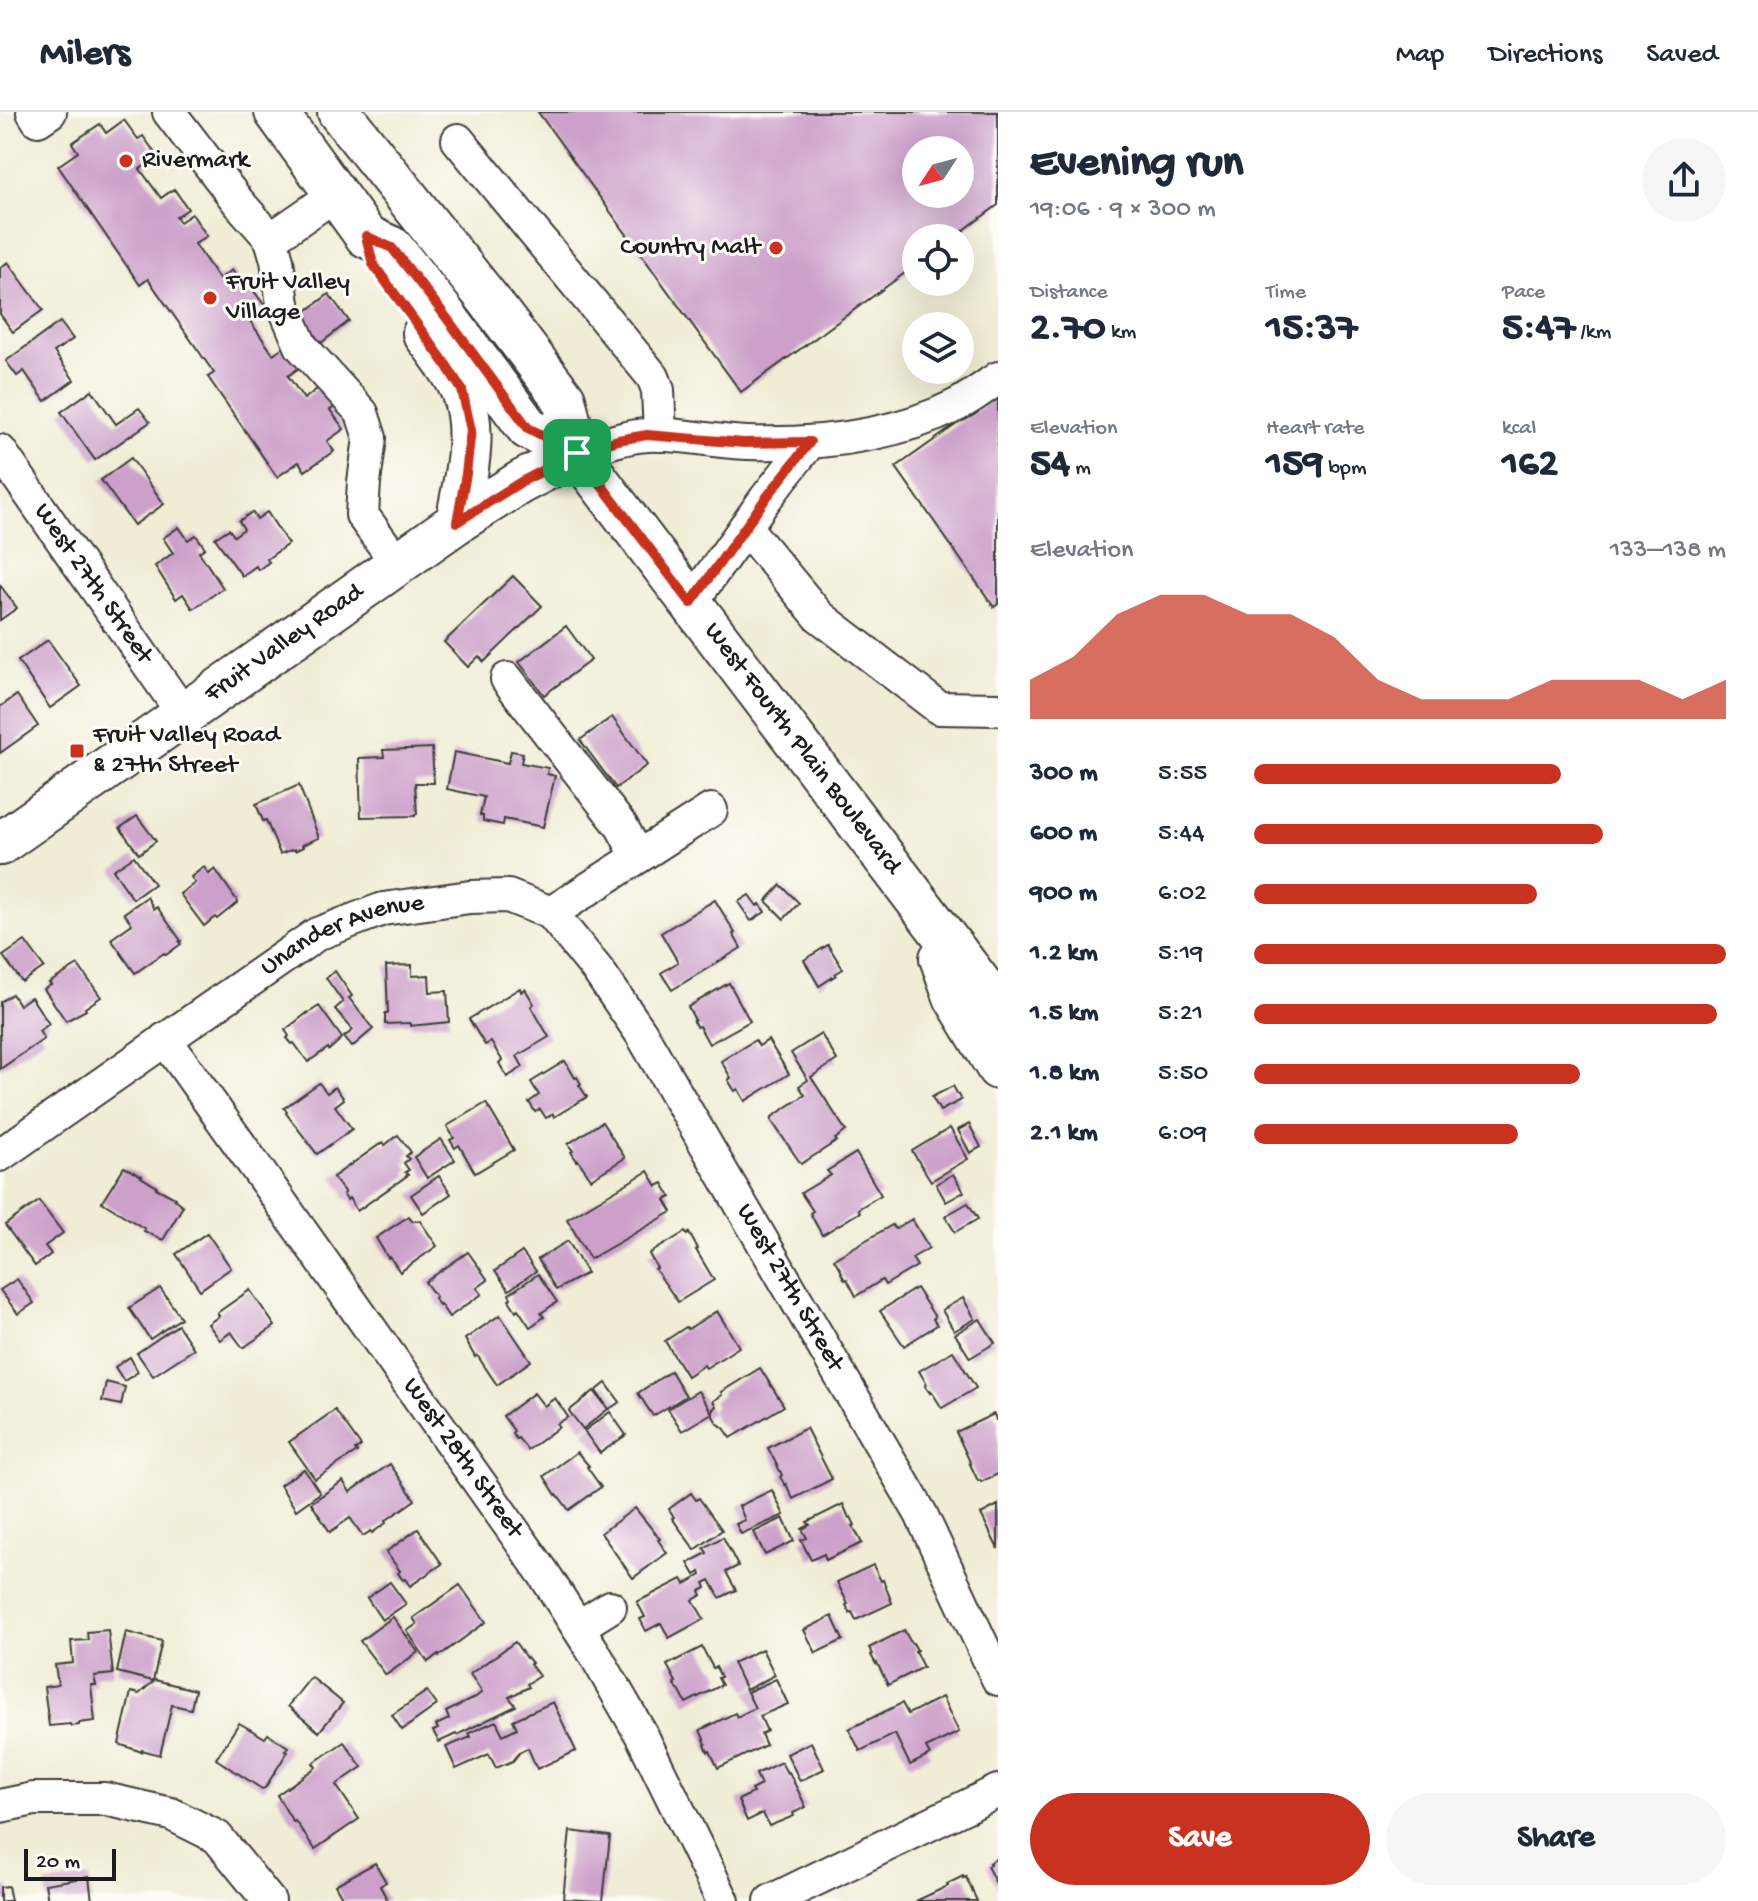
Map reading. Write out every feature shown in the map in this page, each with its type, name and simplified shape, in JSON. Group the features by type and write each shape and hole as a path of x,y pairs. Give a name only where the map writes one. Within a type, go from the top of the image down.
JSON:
{"main road":[{"name":"West Fourth Plain Boulevard","path":"276,112 366,236 392,248 528,428 577,453"},
{"name":"West Fourth Plain Boulevard","path":"339,112 564,399 577,453 927,915 995,1000"},
{"path":"366,236 373,264 462,390 471,430 457,522"},
{"name":"Fruit Valley Road","path":"0,844 457,522 521,482 577,453"},
{"path":"927,915 955,997 998,1068"}],"street":[{"path":"33,112 38,120 50,112"},
{"path":"169,112 239,203 271,239 283,304 301,346 362,413 370,438 362,515 398,564"},
{"path":"458,140 653,377 658,390 660,435"},
{"path":"271,239 336,194"},
{"path":"577,453 632,437 660,435 744,443 810,442 875,433 928,417 960,403 998,378"},
{"path":"691,603 810,442"},
{"name":"West 27th Street","path":"0,451 184,715"},
{"path":"745,527 819,616 939,708 998,709"},
{"path":"507,679 622,827 638,857"},
{"path":"551,913 711,810"},
{"name":"Unander Avenue","path":"0,1155 317,934 383,909 470,897 508,896 551,913"},
{"name":"West 27th Street","path":"551,913 599,972 641,1033 921,1514 998,1679"},
{"name":"West 28th Street","path":"165,1039 544,1574 642,1736 723,1901"},
{"path":"578,1627 610,1607"},
{"path":"771,1901 998,1791"},
{"path":"0,1806 34,1799 105,1799 171,1814 217,1837 269,1901"}],"building":[{"name":"Country Malt","path":"538,112 998,112 998,205 972,224 902,224 902,275 741,392"},
{"name":"Fruit Valley Village","path":"124,120 138,139 143,136 158,157 140,169 161,198 174,189 188,209 176,217 180,222 192,214 207,236 195,244 219,279 232,270 246,289 250,286 265,306 248,318 273,354 285,346 300,367 288,376 304,399 321,386 335,407 330,410 344,429 327,441 334,451 305,471 299,462 277,477 208,377 214,373 148,279 140,285 58,166 78,152 72,143 100,124 106,133"},
{"path":"8,262 43,310 13,332 0,314 0,268"},
{"path":"329,294 349,321 321,343 300,316"},
{"path":"60,322 73,339 54,352 74,380 45,401 24,371 17,376 6,361"},
{"path":"92,390 116,424 139,408 150,422 95,460 61,412"},
{"path":"998,395 998,604 994,607 896,467"},
{"path":"131,458 164,504 134,525 101,480"},
{"path":"252,512 257,519 267,512 288,544 267,559 269,562 258,570 256,566 242,576 215,538 229,529 234,536 244,529 239,521"},
{"path":"179,527 188,540 196,535 205,548 199,552 223,588 193,609 183,594 176,599 155,566 173,553 163,538"},
{"path":"513,576 542,606 484,662 479,656 468,667 444,642"},
{"path":"0,585 17,608 0,620"},
{"path":"566,626 591,660 544,695 519,662"},
{"path":"48,640 81,686 50,708 18,661"},
{"path":"17,695 38,726 0,753 0,707"},
{"path":"612,717 647,765 616,788 580,740"},
{"path":"432,748 434,783 415,783 415,816 361,817 359,758 384,757 383,750"},
{"path":"511,751 523,753 521,763 548,768 547,774 555,776 543,827 504,819 503,825 483,821 480,815 484,797 447,789 454,752 508,763"},
{"path":"299,785 319,838 295,851 280,854 256,804"},
{"path":"137,816 156,841 139,854 120,828"},
{"path":"134,856 154,884 133,899 113,870"},
{"path":"204,867 209,874 215,869 238,902 204,926 180,894 195,883 191,877"},
{"path":"781,885 799,903 784,919 766,901"},
{"path":"749,895 765,912 751,921 738,902"},
{"path":"147,897 181,944 135,973 111,939 132,924 124,913"},
{"path":"715,900 741,948 672,990 661,973 678,962 661,933"},
{"path":"25,941 44,967 22,982 3,956"},
{"path":"828,945 843,969 819,986 804,960"},
{"path":"78,965 101,997 66,1021 44,989"},
{"path":"412,965 412,976 429,975 430,992 447,991 449,1022 410,1026 410,1023 385,1024 385,1013 388,1013 386,966"},
{"path":"335,971 352,996 349,998 373,1029 352,1047 344,1037 353,1030 335,1009 343,1002 326,978"},
{"path":"729,983 750,1021 709,1044 693,1021 688,1007"},
{"path":"520,988 521,992 525,989 534,1004 531,1006 549,1037 517,1056 523,1067 507,1077 499,1063 502,1060 491,1042 485,1045 469,1019"},
{"path":"12,994 19,1005 31,997 49,1024 39,1031 44,1039 0,1069 0,1002"},
{"path":"319,1006 342,1038 308,1062 287,1038 289,1036 285,1030"},
{"path":"821,1034 837,1060 811,1077 846,1131 835,1139 837,1141 801,1164 771,1120 805,1095 799,1086 808,1080 791,1053"},
{"path":"755,1040 759,1046 768,1040 789,1074 745,1101 728,1080 731,1078 721,1061"},
{"path":"565,1061 587,1097 554,1117 553,1114 546,1118 540,1109 535,1112 529,1102 539,1095 531,1082"},
{"path":"319,1083 327,1093 335,1087 344,1099 335,1106 352,1129 317,1154 284,1108"},
{"path":"953,1086 961,1100 940,1111 932,1097"},
{"path":"486,1103 514,1150 475,1173 459,1145 455,1148 450,1140 454,1138 447,1126"},
{"path":"602,1122 625,1158 591,1179 568,1144"},
{"path":"969,1124 981,1147 970,1153 958,1130"},
{"path":"950,1128 968,1159 931,1181 912,1151"},
{"path":"398,1135 411,1152 404,1163 409,1170 405,1172 408,1175 357,1211 333,1177"},
{"path":"441,1139 455,1160 427,1178 414,1157"},
{"path":"856,1153 881,1195 822,1235 810,1213 813,1211 801,1193 831,1175 827,1171"},
{"path":"124,1167 142,1176 183,1206 163,1240 144,1231 102,1202"},
{"path":"648,1171 657,1186 663,1183 671,1197 665,1200 672,1212 590,1259 567,1219"},
{"path":"953,1174 964,1192 946,1202 936,1184"},
{"path":"439,1176 451,1194 423,1213 411,1195"},
{"path":"39,1201 63,1233 45,1246 51,1254 35,1266 5,1225"},
{"path":"968,1203 978,1219 955,1232 945,1216"},
{"path":"409,1216 412,1221 420,1221 437,1246 400,1272 376,1238"},
{"path":"912,1219 929,1248 912,1258 917,1266 885,1285 882,1280 856,1296 834,1259 892,1225 895,1229"},
{"path":"685,1232 687,1235 689,1233 714,1280 678,1302 655,1269 649,1254"},
{"path":"207,1233 231,1268 200,1290 176,1254"},
{"path":"568,1241 587,1273 556,1290 538,1259"},
{"path":"468,1252 488,1280 477,1288 482,1294 449,1317 425,1282"},
{"path":"522,1252 536,1271 509,1290 495,1271"},
{"path":"538,1274 557,1302 541,1313 544,1317 530,1327 509,1300 509,1294"},
{"path":"17,1279 34,1303 18,1314 0,1290"},
{"path":"160,1288 181,1318 150,1339 129,1308"},
{"path":"916,1288 937,1325 904,1346 880,1311"},
{"path":"250,1290 275,1326 243,1348 231,1332 220,1340 208,1324 219,1316 217,1313"},
{"path":"963,1298 975,1319 954,1331 942,1310"},
{"path":"717,1311 739,1347 687,1376 665,1341"},
{"path":"500,1315 531,1361 497,1385 465,1339"},
{"path":"980,1319 995,1343 970,1358 955,1334"},
{"path":"178,1325 194,1349 153,1376 137,1353"},
{"path":"953,1351 976,1388 942,1408 925,1386 927,1384 919,1371"},
{"path":"130,1357 138,1372 124,1381 115,1367"},
{"path":"760,1368 784,1406 731,1438 713,1416 716,1406 713,1401 722,1395 721,1392"},
{"path":"671,1371 686,1396 653,1416 638,1393"},
{"path":"106,1382 125,1387 121,1405 102,1401"},
{"path":"606,1383 620,1402 609,1409 596,1391"},
{"path":"594,1391 608,1409 583,1429 569,1411"},
{"path":"698,1391 712,1413 682,1431 668,1409"},
{"path":"534,1393 544,1406 555,1398 568,1417 528,1450 516,1439 503,1416"},
{"path":"335,1410 361,1446 355,1450 357,1452 315,1479 289,1442"},
{"path":"610,1412 626,1435 600,1453 584,1431"},
{"path":"994,1414 998,1419 998,1474 981,1482 956,1432"},
{"path":"806,1428 832,1479 793,1499 768,1448"},
{"path":"577,1452 601,1487 569,1510 544,1476"},
{"path":"390,1464 415,1500 372,1533 363,1536 350,1518 330,1532 311,1503 343,1481 350,1492"},
{"path":"304,1469 320,1493 296,1510 280,1485"},
{"path":"772,1490 784,1515 741,1534 736,1524 745,1520 739,1506"},
{"path":"691,1493 696,1500 699,1498 722,1530 695,1550 669,1509"},
{"path":"843,1504 862,1543 826,1560 824,1554 811,1560 801,1540 807,1538 802,1529 810,1525 807,1522"},
{"path":"998,1505 998,1549 981,1514"},
{"path":"635,1508 660,1539 667,1553 633,1578 601,1533"},
{"path":"783,1518 794,1541 765,1555 754,1532"},
{"path":"418,1529 442,1564 410,1586 386,1552"},
{"path":"723,1537 738,1566 726,1572 736,1590 720,1598 710,1580 704,1583 706,1588 700,1591 702,1595 693,1600 704,1619 669,1638 661,1623 646,1631 640,1619 645,1617 637,1602 682,1579 685,1584 701,1575 700,1572 695,1575 688,1563 707,1553 704,1548"},
{"path":"873,1565 892,1603 856,1620 837,1582"},
{"path":"390,1582 406,1604 382,1620 367,1598"},
{"path":"460,1585 486,1622 428,1662 407,1631 417,1624 413,1618"},
{"path":"832,1616 843,1640 816,1653 804,1630"},
{"path":"393,1617 418,1652 386,1675 360,1641"},
{"path":"108,1630 113,1674 94,1676 96,1685 91,1685 95,1721 49,1726 44,1687 58,1685 55,1665 73,1663 71,1641 88,1640 87,1632"},
{"path":"904,1630 917,1650 923,1667 888,1685 869,1648"},
{"path":"126,1632 162,1641 153,1681 117,1672"},
{"path":"515,1642 539,1676 527,1684 529,1687 509,1697 516,1706 439,1742 433,1731 438,1729 436,1725 449,1719 446,1712 482,1692 470,1674"},
{"path":"702,1647 713,1668 716,1667 722,1685 686,1703 667,1665"},
{"path":"762,1649 775,1675 746,1690 733,1663"},
{"path":"311,1677 343,1703 319,1732 288,1706"},
{"path":"776,1679 788,1704 760,1716 767,1731 761,1734 766,1745 718,1768 700,1730 735,1713 737,1717 755,1708 747,1692"},
{"path":"155,1680 195,1690 191,1709 172,1705 160,1755 119,1744 131,1692 139,1694"},
{"path":"427,1691 437,1705 402,1730 392,1715"},
{"path":"942,1697 959,1732 926,1748 930,1755 910,1765 895,1734 860,1751 849,1729 902,1703 908,1714"},
{"path":"553,1702 576,1751 537,1769 528,1748 513,1761 496,1768 489,1754 456,1769 446,1747 471,1737 469,1733 496,1721 503,1735 517,1728 513,1720"},
{"path":"239,1723 265,1738 268,1734 288,1747 265,1788 216,1759"},
{"path":"344,1742 362,1767 336,1785 359,1819 315,1849 293,1822 277,1795 316,1767 313,1763"},
{"path":"811,1742 824,1769 800,1781 787,1754"},
{"path":"781,1762 806,1807 793,1813 794,1816 769,1826 763,1813 747,1821 738,1800 761,1785 756,1774"},
{"path":"570,1831 610,1836 603,1901 563,1899"},
{"path":"998,1858 998,1888 987,1866"},
{"path":"375,1863 386,1882 380,1886 388,1901 344,1901 335,1885"},
{"path":"963,1876 977,1901 916,1901 948,1886"},
{"path":"89,1877 92,1901 48,1901 45,1884"},
{"path":"8,1886 11,1901 0,1901 0,1887"}],"place":[{"name":"Rivermark","path":"126,161"},
{"name":"Country Malt","path":"776,248"},
{"name":"Fruit Valley Village","path":"210,298"},
{"name":"Fruit Valley Road & 27th Street","path":"77,751"}],"route":[{"path":"577,453 521,482 457,522 471,430 462,390 373,264 366,236 392,248 528,428 577,453 691,603 810,442 744,443 647,435 577,453"}]}
